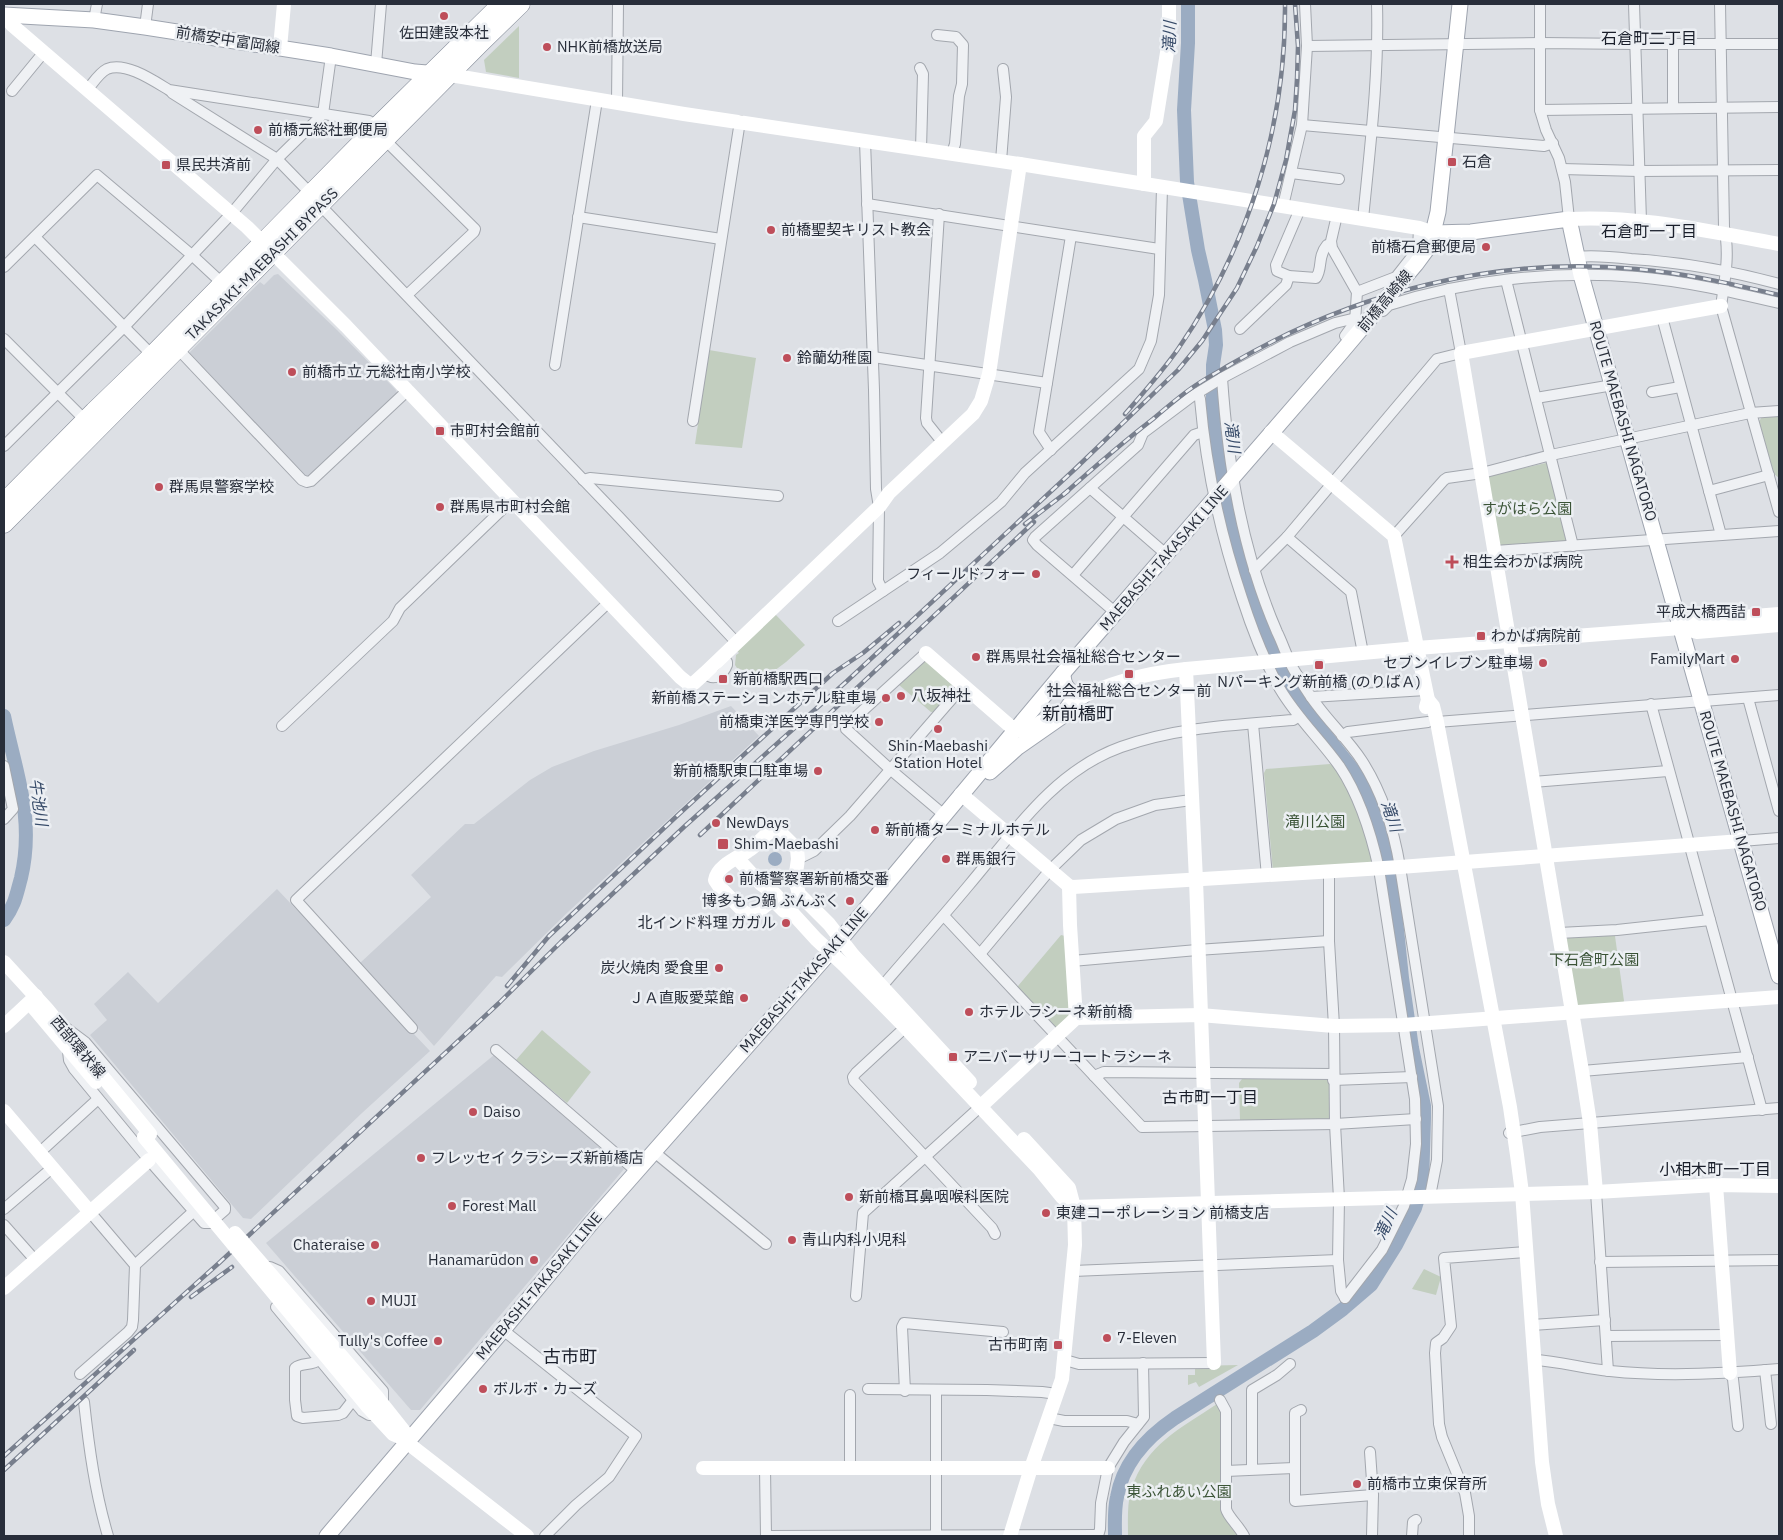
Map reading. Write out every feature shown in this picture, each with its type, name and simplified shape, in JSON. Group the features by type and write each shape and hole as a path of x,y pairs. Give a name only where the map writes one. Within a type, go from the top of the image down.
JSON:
{"highway":[{"name":"TAKASAKI-MAEBASHI BYPASS","path":"381,133 430,74 501,4"},
{"name":"TAKASAKI-MAEBASHI BYPASS","path":"4,524 178,349 268,248 315,199 381,133 450,75 521,4"},
{"name":"TAKASAKI-MAEBASHI BYPASS","path":"4,502 222,283 268,248"}],"main road":[{"path":"1460,4 1438,212 1434,233 1470,232 1569,219"},
{"name":"前橋安中富岡線","path":"4,15 94,20 331,56 430,74 450,75"},
{"name":"ROUTE MAEBASHI NAGATORO","path":"1569,219 1581,275 1598,329 1680,628 1779,976"},
{"name":"MAEBASHI-TAKASAKI LINE","path":"327,1536 653,1151 830,952 1063,673 1322,375 1423,256 1430,246 1434,233"},
{"path":"965,790 983,779 1018,747 1061,716 1076,700 1064,681 1063,673"}],"street":[{"path":"94,20 97,4"},
{"path":"145,27 148,4"},
{"path":"280,48 284,4"},
{"path":"376,64 381,4"},
{"path":"617,102 618,4"},
{"path":"1144,184 1144,136 1156,121 1158,114 1169,40 1170,4"},
{"path":"1283,206 1302,125 1307,46 1305,4"},
{"path":"1362,219 1373,131 1378,45 1377,4"},
{"path":"1540,4 1540,110 1562,169 1569,219 1608,218 1641,221 1779,244"},
{"path":"1634,4 1641,221"},
{"path":"1720,4 1723,170 1726,235 1728,242 1721,306 1750,412 1774,481 1779,512"},
{"path":"4,15 12,25 88,89 134,131 232,213 268,248 408,390 686,683 692,684 879,507 889,493 977,410 990,374 1020,164"},
{"path":"938,36 956,38 963,45 962,84 959,96 955,144 952,153"},
{"path":"1307,46 1541,43 1779,44"},
{"path":"1673,107 1674,44"},
{"path":"12,91 44,52"},
{"path":"4,446 193,256 277,159 323,114 331,56"},
{"path":"88,89 106,70 120,68 150,79 277,159 737,643"},
{"path":"920,68 923,74 921,149"},
{"path":"1001,161 1006,97 1003,69"},
{"path":"450,75 597,100 952,153 1283,206 1419,228 1434,233"},
{"path":"169,90 369,120 475,229 407,295"},
{"path":"555,365 597,100"},
{"path":"1540,110 1779,107"},
{"path":"693,421 740,121"},
{"path":"1302,125 1544,146 1553,143"},
{"path":"865,141 876,489 879,507 878,581 883,591"},
{"path":"1562,169 1640,171 1779,170"},
{"path":"1291,173 1339,180"},
{"path":"4,267 97,175 222,283"},
{"path":"838,620 940,554 1001,502 1025,473 1130,378 1142,362 1151,341 1156,314 1162,188"},
{"path":"867,204 1159,249"},
{"path":"1300,209 1276,265 1277,271 1290,276 1312,278 1317,276 1321,254 1327,245 1331,245"},
{"path":"939,214 926,423 943,443"},
{"path":"1322,375 1325,360 1352,328 1356,318 1357,292 1331,245 1337,215"},
{"path":"578,216 721,239"},
{"path":"1357,292 1396,277 1418,249 1419,228"},
{"path":"1051,450 1039,432 1071,236"},
{"path":"36,237 152,355"},
{"path":"1577,257 1644,260 1726,272 1779,284"},
{"path":"1322,375 1334,368 1388,305 1449,289 1506,280 1581,275 1636,277 1693,284 1779,303"},
{"path":"1240,330 1286,285 1290,276"},
{"path":"1506,280 1573,546"},
{"path":"1449,289 1523,715 1590,1123 1607,1336 1608,1371"},
{"path":"1254,570 1286,538 1333,484 1437,359 1721,306"},
{"path":"1662,317 1720,535"},
{"path":"1116,613 1033,540 1138,445 1142,433 1201,391 1220,378 1290,342 1335,323 1356,318"},
{"path":"4,338 85,420"},
{"path":"178,349 302,480 307,482 312,481 408,390"},
{"path":"873,357 1047,383"},
{"path":"1220,378 1231,480 1254,570 1269,613 1288,660 1311,697 1362,762 1378,793 1392,831 1400,867 1438,1106 1437,1160 1428,1196"},
{"path":"1536,398 1613,385"},
{"path":"1652,392 1680,387"},
{"path":"1201,391 1203,432 1215,499 1233,573 1249,619 1281,690 1298,717 1339,767 1353,790 1371,835 1379,869 1404,1025 1416,1119 1416,1152 1409,1197 1382,1250 1345,1298 1341,1291 1338,1260 1339,1199 1333,1077 1334,1026 1329,941 1329,872"},
{"path":"1394,536 1444,480 1750,412 1779,411"},
{"path":"1073,575 1194,435 1203,432"},
{"path":"1271,432 1394,536 1427,695 1433,706 1432,722 1522,1193 1542,1462 1548,1504 1556,1536"},
{"path":"583,480 590,478 778,496"},
{"path":"1709,491 1774,481"},
{"path":"1090,488 1167,555"},
{"path":"282,726 393,621 400,608 512,500"},
{"path":"1495,551 1779,531"},
{"path":"1286,538 1351,592 1363,653"},
{"path":"412,1028 296,900 609,602"},
{"path":"1680,628 1693,621 1779,614"},
{"path":"944,814 847,731 847,725 926,653 1010,726 1022,732 1031,730 1076,700 1129,679 1186,668 1510,640 1680,628 1696,632 1779,625"},
{"path":"1064,1360 1080,1364 1214,1363 1186,668"},
{"path":"798,859 816,850 850,816 964,686"},
{"path":"1311,697 1427,695"},
{"path":"1342,736 1348,732 1432,722 1779,695"},
{"path":"1748,698 1779,811"},
{"path":"1651,704 1762,1110"},
{"path":"877,991 944,916 1031,810 1052,789 1086,764 1120,747 1153,736 1188,729 1293,720 1298,717"},
{"path":"1253,724 1267,876"},
{"path":"4,766 13,809 4,819"},
{"path":"1533,782 1668,771"},
{"path":"965,790 1011,836 1050,870 1069,886 1080,887 1379,869 1779,838"},
{"path":"980,954 1050,870 1081,840 1116,819 1155,805 1191,800"},
{"path":"816,939 808,935 775,902 767,903 753,914 748,915 743,912 715,880 718,872 749,851 768,833 775,830 782,833 798,851 795,880 799,894 840,938 877,991"},
{"path":"737,858 761,884 775,894 816,939 877,991 984,1104 1066,1183 1072,1195 1074,1206 1073,1271 1062,1379 1010,1536"},
{"path":"1069,886 1076,1018"},
{"path":"944,916 1142,1127 1335,1124 1416,1119"},
{"path":"1559,933 1617,930 1710,920"},
{"path":"1072,961 1329,941"},
{"name":"西部環状線","path":"4,962 68,1050 147,1136"},
{"name":"西部環状線","path":"4,975 62,1027 147,1136"},
{"path":"856,1296 863,1213 1076,1018 1200,1015 1334,1026 1404,1025 1779,996"},
{"path":"4,1026 32,1000"},
{"path":"909,1024 853,1077 854,1081 992,1228 995,1234"},
{"path":"62,1027 69,1029 85,1042 225,1209 208,1224 204,1222 149,1160 71,1065 68,1050"},
{"path":"496,1050 636,1171"},
{"path":"1582,1071 1748,1057"},
{"path":"1094,1076 1104,1072 1202,1072 1333,1077 1412,1077"},
{"path":"39,1153 98,1099"},
{"path":"1510,1132 1540,1126 1779,1108"},
{"path":"5,1114 135,1264 132,1327 80,1374"},
{"path":"147,1136 376,1406 393,1434 527,1536"},
{"path":"653,1151 766,1244"},
{"path":"4,1288 149,1160"},
{"path":"4,1209 52,1168"},
{"path":"1074,1206 1596,1192 1716,1185 1779,1186"},
{"path":"1716,1185 1730,1373 1733,1379 1738,1426"},
{"path":"135,1264 194,1211"},
{"path":"4,1225 35,1260"},
{"path":"1469,1536 1466,1493 1438,1424 1434,1353 1436,1343 1443,1338 1451,1326 1444,1258 1526,1252"},
{"path":"1073,1271 1338,1260"},
{"path":"1600,1262 1779,1260"},
{"path":"270,1267 279,1271 383,1391 376,1406 364,1413 319,1360 258,1285 256,1281 270,1267"},
{"path":"1532,1325 1605,1320"},
{"path":"905,1390 902,1327 904,1323 1003,1332"},
{"path":"503,1330 636,1436 609,1477 562,1517 545,1536"},
{"path":"1607,1336 1727,1335"},
{"path":"319,1360 314,1364 299,1365 295,1368 297,1416 303,1418 338,1415 343,1413 353,1400"},
{"path":"1534,1360 1554,1361 1566,1365 1608,1371 1660,1374 1730,1373 1779,1369"},
{"path":"765,1468 766,1536 1098,1536 1101,1504 1108,1468 1124,1442 1144,1417 1143,1363"},
{"path":"1252,1470 1252,1390 1277,1375 1290,1364"},
{"path":"1765,1370 1771,1424"},
{"path":"868,1390 996,1390 1057,1394"},
{"path":"936,1390 936,1536"},
{"path":"850,1395 850,1468"},
{"path":"1220,1400 1226,1411 1227,1513 1240,1527 1244,1536"},
{"path":"84,1402 94,1477 108,1536"},
{"path":"1301,1410 1295,1413 1295,1501 1373,1495"},
{"path":"1050,1418 1064,1421 1127,1421 1138,1424"},
{"path":"1370,1452 1373,1495 1372,1536"},
{"path":"703,1468 1108,1468"},
{"path":"1226,1471 1294,1468"},
{"path":"1412,1536 1412,1524 1416,1520"}],"shaded area":[{"name":"前橋市立 元総社南小学校","path":"278,274 337,330 397,393 310,477 304,477 188,354 260,282 264,285 274,275"},
{"path":"731,706 759,736 568,912 502,977 496,976 434,1046 360,963 431,897 411,875 465,824 474,824 530,780 552,767 594,751 679,725"},
{"path":"277,889 430,1051 251,1219 243,1218 90,1035 107,1020 94,1004 128,972 158,1003"},
{"name":"Forest Mall","path":"494,1055 624,1169 420,1410 411,1410 266,1243"}],"green space":[{"path":"519,26 519,78 486,72 484,60"},
{"path":"709,350 756,358 742,448 695,444"},
{"path":"1763,416 1779,416 1779,478 1774,474 1759,421"},
{"name":"すがはら公園","path":"1546,463 1550,466 1569,539 1566,542 1503,547 1499,544 1488,476"},
{"path":"775,614 805,645 762,680 749,672 737,668 735,665 736,655 739,653 737,651"},
{"path":"925,660 952,685 953,692 936,712 931,712 899,685 899,682"},
{"name":"滝川公園","path":"1330,764 1346,782 1352,795 1375,862 1273,871 1264,773 1266,769"},
{"name":"下石倉町公園","path":"1611,933 1615,936 1624,1001 1623,1003 1577,1005 1566,940 1569,937"},
{"path":"1061,935 1065,936 1069,1016 1057,1027 1053,1027 1018,991 1018,986"},
{"path":"542,1030 591,1072 567,1103 516,1060"},
{"path":"1242,1079 1328,1080 1331,1083 1333,1118 1329,1121 1243,1124 1240,1120 1239,1083"},
{"path":"1424,1269 1441,1277 1436,1295 1412,1289"},
{"path":"1238,1365 1199,1387 1196,1382 1188,1385 1188,1375 1195,1375 1195,1366"},
{"name":"東ふれあい公園","path":"1217,1404 1221,1406 1223,1508 1240,1536 1128,1536 1128,1507 1131,1490 1137,1474 1155,1449 1166,1439"}],"water":[{"path":"772,852 778,852 782,859 778,866 772,866 768,862 768,856"}],"waterway":[{"name":"滝川","path":"1115,1536 1115,1507 1120,1485 1131,1462 1146,1442 1175,1418 1313,1331 1371,1285 1396,1245 1415,1208 1422,1185 1424,1106 1412,1048 1395,910 1380,825 1369,795 1357,775 1312,718 1293,689 1271,645 1253,604 1236,544 1220,471 1213,422 1215,330 1198,250 1187,182 1184,110 1188,4"},
{"name":"牛池川","path":"4,716 22,796 26,836 21,878 13,905 4,920"}],"railway":[{"path":"1125,414 1172,358 1203,310 1243,228 1258,185 1270,141 1279,96 1284,50 1285,4"},
{"path":"4,1456 219,1263 499,1003 685,826 847,681 1075,469 1178,370 1202,341 1237,288 1274,204 1286,160 1295,110 1298,46 1295,4"},
{"path":"1063,495 1179,397 1233,363 1279,338 1327,317 1377,299 1428,284 1479,274 1531,268 1584,266 1672,273 1779,295"},
{"path":"1025,524 1068,491"},
{"path":"700,835 1034,522"},
{"path":"507,986 549,936 679,814 833,673 863,653 899,623"},
{"path":"191,1297 232,1267"},
{"path":"4,1470 134,1350"}],"place":[{"name":"佐田建設本社","path":"444,16"},
{"name":"NHK前橋放送局","path":"547,47"},
{"name":"前橋元総社郵便局","path":"258,130"},
{"name":"石倉","path":"1452,162"},
{"name":"県民共済前","path":"166,165"},
{"name":"前橋聖契キリスト教会","path":"771,230"},
{"name":"前橋石倉郵便局","path":"1486,247"},
{"name":"鈴蘭幼稚園","path":"787,358"},
{"name":"前橋市立 元総社南小学校","path":"292,372"},
{"name":"市町村会館前","path":"440,431"},
{"name":"群馬県警察学校","path":"159,487"},
{"name":"群馬県市町村会館","path":"440,507"},
{"name":"相生会わかば病院","path":"1452,562"},
{"name":"フィールドフォー","path":"1036,574"},
{"name":"平成大橋西詰","path":"1756,612"},
{"name":"わかば病院前","path":"1481,636"},
{"name":"群馬県社会福祉総合センター","path":"976,657"},
{"name":"FamilyMart","path":"1735,659"},
{"name":"セブンイレブン駐車場","path":"1543,663"},
{"name":"Nパーキング新前橋 (のりばＡ)","path":"1319,665"},
{"name":"社会福祉総合センター前","path":"1129,674"},
{"name":"新前橋駅西口","path":"723,679"},
{"name":"八坂神社","path":"901,696"},
{"name":"新前橋ステーションホテル駐車場","path":"886,698"},
{"name":"前橋東洋医学専門学校","path":"879,722"},
{"name":"Shin-Maebashi Station Hotel","path":"938,729"},
{"name":"新前橋駅東口駐車場","path":"818,771"},
{"name":"NewDays","path":"716,823"},
{"name":"新前橋ターミナルホテル","path":"875,830"},
{"name":"Shim-Maebashi","path":"723,844"},
{"name":"群馬銀行","path":"946,859"},
{"name":"前橋警察署新前橋交番","path":"729,879"},
{"name":"博多もつ鍋 ぶんぶく","path":"850,901"},
{"name":"北インド料理 ガガル","path":"786,923"},
{"name":"炭火焼肉 愛食里","path":"719,968"},
{"name":"ＪＡ直販愛菜館","path":"744,998"},
{"name":"ホテル ラシーネ新前橋","path":"969,1012"},
{"name":"アニバーサリーコートラシーネ","path":"953,1057"},
{"name":"Daiso","path":"473,1112"},
{"name":"フレッセイ クラシーズ新前橋店","path":"421,1158"},
{"name":"新前橋耳鼻咽喉科医院","path":"849,1197"},
{"name":"Forest Mall","path":"452,1206"},
{"name":"東建コーポレーション 前橋支店","path":"1046,1213"},
{"name":"青山内科小児科","path":"792,1240"},
{"name":"Chateraise","path":"375,1245"},
{"name":"Hanamarūdon","path":"534,1260"},
{"name":"MUJI","path":"371,1301"},
{"name":"7-Eleven","path":"1107,1338"},
{"name":"Tully's Coffee","path":"438,1341"},
{"name":"古市町南","path":"1058,1345"},
{"name":"ボルボ・カーズ","path":"483,1389"},
{"name":"前橋市立東保育所","path":"1357,1484"}],"district":[{"name":"石倉町二丁目","path":"1649,38"},
{"name":"石倉町一丁目","path":"1649,231"},
{"name":"新前橋町","path":"1078,714"},
{"name":"古市町一丁目","path":"1210,1097"},
{"name":"小相木町一丁目","path":"1715,1169"},
{"name":"古市町","path":"570,1357"}]}
